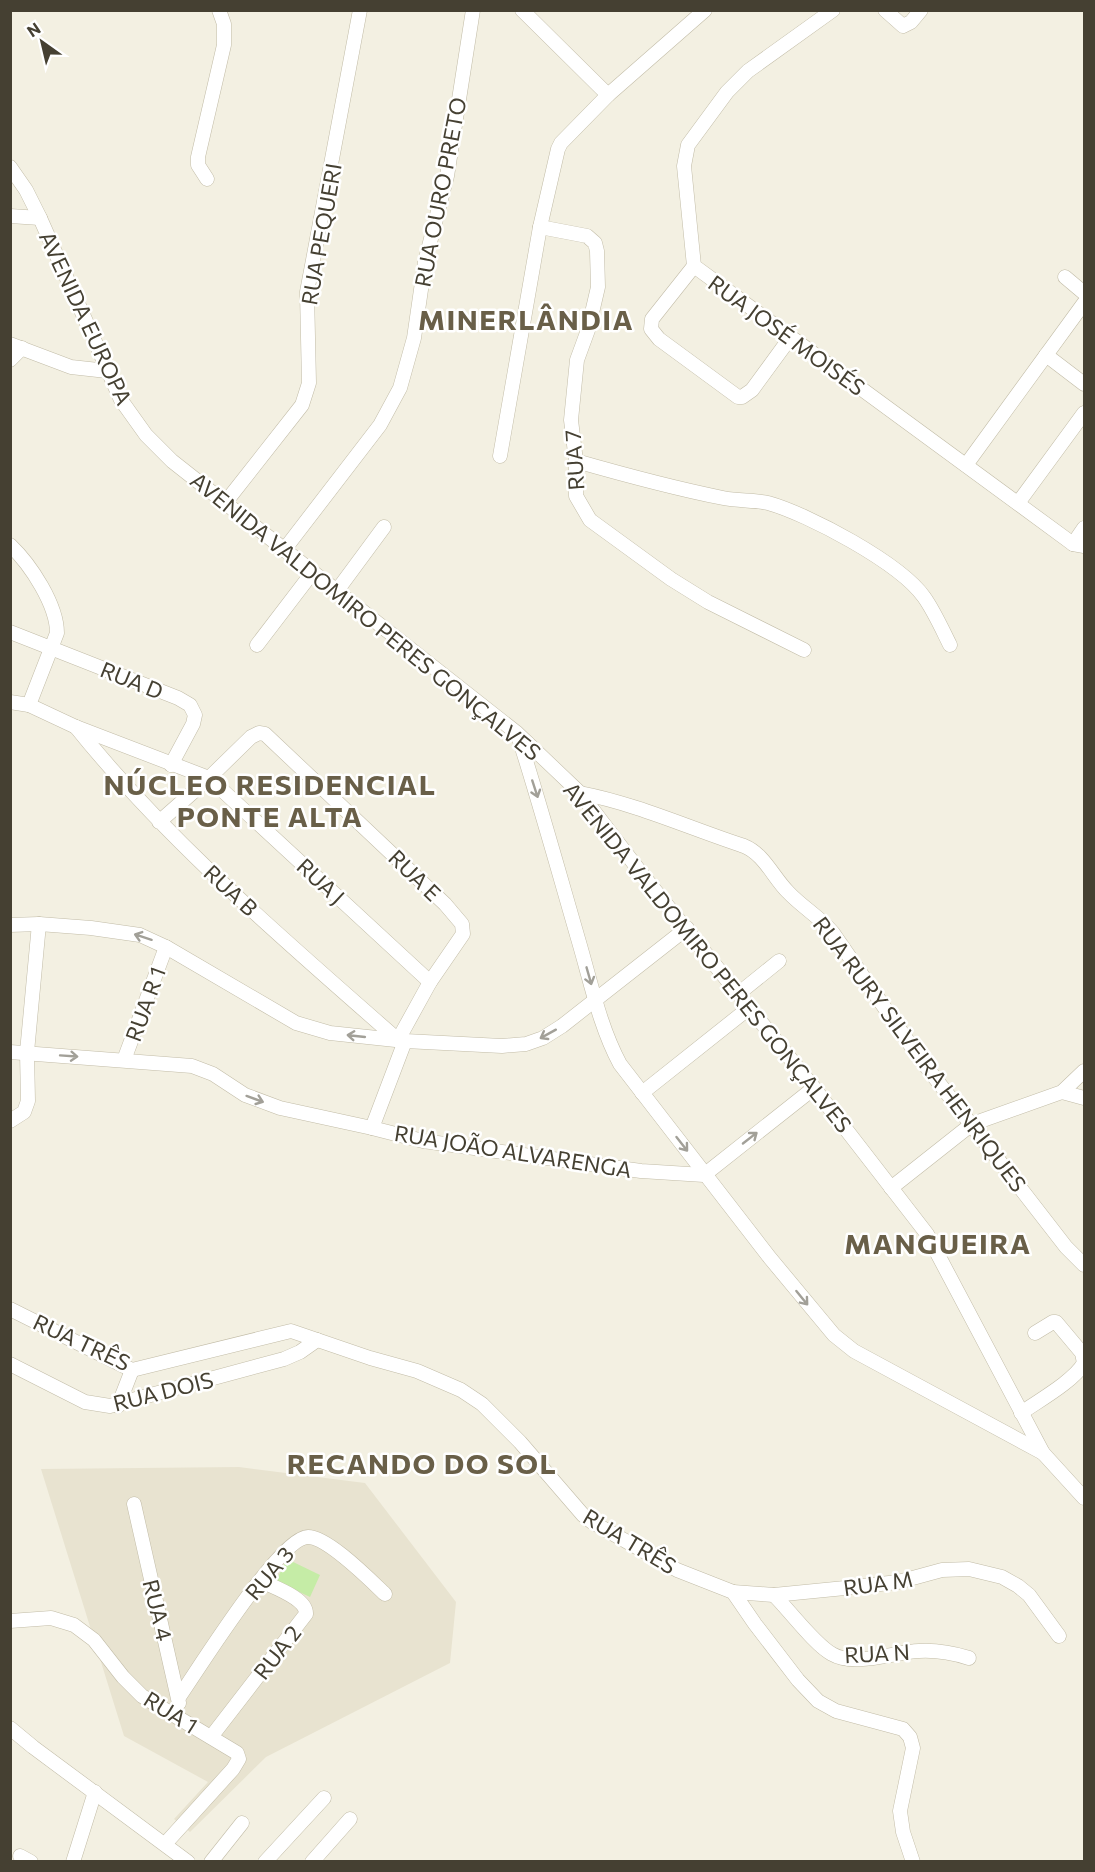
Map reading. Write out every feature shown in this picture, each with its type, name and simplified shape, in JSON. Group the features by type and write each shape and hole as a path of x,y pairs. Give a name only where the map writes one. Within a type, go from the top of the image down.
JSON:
{"street":[{"path":"207,179 198,165 198,157 224,45 224,24 219,10"},
{"name":"RUA PEQUERI","path":"225,503 296,414 306,395 309,383 307,292 360,10"},
{"name":"RUA OURO PRETO","path":"284,550 380,425 400,388 414,338 425,262 447,176 473,10"},
{"path":"522,10 608,95"},
{"path":"500,456 540,227 558,149 561,143 608,95 705,10"},
{"name":"RUA JOSÉ MOISÉS","path":"833,10 748,71 727,92 688,145 684,166 694,266 790,339 1079,545"},
{"path":"885,10 902,26 911,22 921,10"},
{"name":"AVENIDA EUROPA","path":"10,167 26,190 40,218 107,372 135,421 171,461"},
{"path":"10,216 40,218"},
{"name":"RUA 7","path":"540,227 588,236 595,243 597,251 598,287 588,330 577,360 571,420 576,461 576,496 590,520 708,603 804,650"},
{"path":"694,266 652,319 651,329 659,339 738,397 752,390 790,339"},
{"path":"1065,277 1084,293"},
{"path":"966,465 1084,303"},
{"path":"10,360 16,346 71,367 107,372"},
{"path":"1046,355 1084,384"},
{"path":"1018,503 1084,414"},
{"name":"AVENIDA VALDOMIRO PERES GONÇALVES","path":"171,461 517,733 580,793 927,1234 1042,1453 1084,1498"},
{"path":"576,461 657,484 727,499 766,503 792,511 843,537 897,569 924,597 950,645"},
{"path":"336,592 384,527"},
{"path":"1079,545 1084,528"},
{"path":"10,545 30,568 57,622 57,633 29,705"},
{"path":"257,645 312,573"},
{"name":"RUA D","path":"10,632 178,698 190,705 195,715 193,724 171,765"},
{"name":"RUA J","path":"10,702 29,705 76,727 209,778 430,982"},
{"name":"RUA B","path":"76,727 111,770 159,822 260,917 402,1041"},
{"name":"RUA E","path":"159,822 251,737 263,733 269,736 445,904 462,924 463,934 430,982 402,1041 372,1128"},
{"path":"517,733 542,809 610,1047 620,1064 704,1175 834,1335 854,1351 1042,1453"},
{"path":"528,768 542,757"},
{"name":"RUA RURY SILVEIRA HENRIQUES","path":"580,793 643,809 756,852 788,892 819,917 833,933 918,1056 1066,1246 1084,1265"},
{"path":"10,925 39,924 133,934 151,939 296,1023 330,1033 402,1041 502,1046 526,1044 543,1038 562,1026 687,928"},
{"path":"10,1121 20,1116 27,1107 27,1052 39,924"},
{"name":"RUA R 1","path":"124,1060 166,947"},
{"path":"738,994 779,961"},
{"path":"642,1093 749,1008"},
{"name":"RUA JOÃO ALVARENGA","path":"10,1052 192,1066 213,1074 245,1095 280,1108 423,1141 462,1148 503,1150 641,1171 704,1175"},
{"path":"891,1188 972,1124 1062,1092 1084,1071"},
{"path":"704,1175 814,1088"},
{"path":"1062,1092 1084,1098"},
{"name":"RUA TRÊS","path":"10,1309 132,1370 287,1331 300,1333 370,1358 417,1371 461,1390 495,1416 554,1479 583,1515 592,1522 677,1570 733,1592"},
{"path":"1021,1413 1063,1383 1079,1370 1083,1363 1082,1353 1056,1322 1035,1333"},
{"name":"RUA DOIS","path":"10,1364 85,1402 118,1406 284,1359 300,1352 317,1340"},
{"path":"118,1406 132,1370"},
{"name":"RUA 4","path":"134,1504 179,1697 179,1717"},
{"name":"RUA 3","path":"179,1697 243,1603 293,1542 312,1537 338,1552 385,1594"},
{"name":"RUA M","path":"733,1592 774,1595 898,1582 942,1570 960,1568 990,1574 1018,1586 1029,1595 1059,1636"},
{"name":"RUA 2","path":"211,1737 306,1614 306,1608 301,1601 261,1581"},
{"path":"733,1592 798,1680 818,1701 836,1711 895,1726 908,1733 913,1748 901,1801 901,1821 913,1862"},
{"name":"RUA N","path":"774,1595 822,1647 841,1658 856,1659 918,1651 943,1652 969,1658"},
{"name":"RUA 1","path":"10,1621 51,1618 74,1624 94,1640 123,1677 142,1695 237,1753 238,1762 165,1844"},
{"path":"10,1728 188,1862"},
{"path":"73,1862 95,1792"},
{"path":"265,1862 324,1798"},
{"path":"312,1862 350,1820"},
{"path":"211,1862 242,1823"}],"shaded area":[{"path":"239,1467 365,1483 456,1602 450,1663 266,1757 190,1832 174,1819 208,1782 124,1736 41,1469"}],"green space":[{"path":"287,1559 320,1575 310,1597 276,1581"}],"district":[{"name":"MINERLÂNDIA","path":"526,319"},
{"name":"NÚCLEO RESIDENCIAL PONTE ALTA","path":"270,800"},
{"name":"MANGUEIRA","path":"938,1243"},
{"name":"RECANDO DO SOL","path":"422,1463"}]}
